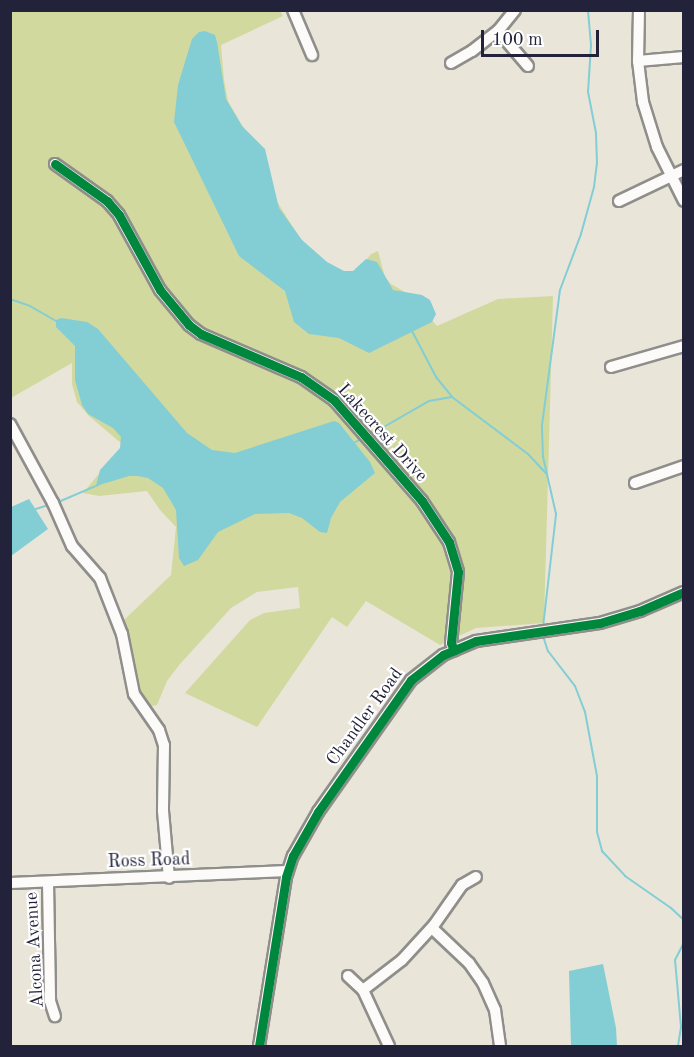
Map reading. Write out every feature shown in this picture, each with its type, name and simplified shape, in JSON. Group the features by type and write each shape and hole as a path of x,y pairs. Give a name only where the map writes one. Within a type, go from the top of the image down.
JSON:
{"street":[{"path":"293,10 312,55"},
{"path":"451,63 472,51 498,31 515,10"},
{"path":"639,10 638,61 645,112 671,176 684,201"},
{"path":"498,31 528,66"},
{"path":"638,61 684,57"},
{"name":"Lakecrest Drive","path":"55,164 107,201 119,214 160,290 189,325 201,334 301,377 334,400 422,501 449,542 459,579 451,643 454,650"},
{"path":"619,201 684,170"},
{"path":"611,367 684,346"},
{"path":"10,424 53,503 72,546 100,578 122,634 134,694 159,730 164,745 163,810 169,878"},
{"path":"634,483 684,466"},
{"name":"Chandler Road","path":"259,1047 288,871 304,834 390,706 419,672 454,650 486,639 558,631 600,623 640,611 684,592"},
{"name":"Ross Road","path":"10,882 169,878 288,871"},
{"path":"363,990 402,960 432,928 462,885 476,877"},
{"name":"Alcona Avenue","path":"48,882 50,1001 54,1016"},
{"path":"432,928 469,963 483,983 495,1010 500,1047"},
{"path":"348,976 363,990 389,1047"}],"green space":[{"path":"11,11 280,11 283,16 221,45 224,80 228,101 246,132 273,195 299,237 319,260 353,277 371,254 378,251 385,277 391,284 410,295 437,326 498,299 553,296 544,623 476,628 440,645 366,601 347,627 332,617 257,727 185,693 250,620 264,613 300,608 298,587 257,592 231,608 180,664 167,681 157,705 147,707 135,705 123,621 171,575 176,527 147,491 99,496 83,493 102,470 128,449 89,416 77,402 72,384 72,363 11,398"}],"water":[{"path":"205,31 215,35 226,99 242,126 265,149 279,208 302,240 327,262 344,271 353,271 366,259 377,262 393,290 422,295 430,300 436,314 432,322 369,353 339,338 309,334 294,322 285,291 239,256 174,122 178,85 192,39 199,32"},
{"path":"61,318 87,322 98,329 187,433 212,450 235,453 334,421 339,423 370,462 375,473 340,502 331,518 327,533 320,532 302,518 289,513 255,514 218,532 198,560 184,566 179,558 176,510 163,488 148,478 138,476 129,476 96,486 100,470 120,448 121,437 113,428 88,414 82,405 75,380 75,346 56,327 56,320"},
{"path":"29,499 48,529 11,556 11,507"},
{"path":"603,964 616,1028 617,1046 571,1046 569,971"}],"waterway":[{"path":"543,627 556,514 543,457 542,425 560,290 581,234 594,187 597,163 596,133 588,92 591,45 588,10"},
{"path":"10,299 30,306 56,321"},
{"path":"412,331 436,377 452,397 528,454 546,473"},
{"path":"368,436 429,401 452,397"},
{"path":"352,444 363,438"},
{"path":"56,503 98,485"},
{"path":"36,509 51,504"},
{"path":"543,636 548,651 575,686 585,712 597,776 597,832 602,851 625,876 671,908 684,920"},
{"path":"678,1046 681,1027 675,960 684,942"}],"cycle path":[{"path":"55,164 107,201 119,215 160,290 189,325 201,334 301,377 334,400 422,501 449,542 458,572 451,643 454,650"},
{"path":"259,1046 286,877 293,856 318,812 411,680 443,655 476,641 600,623 640,611 684,592"}]}
